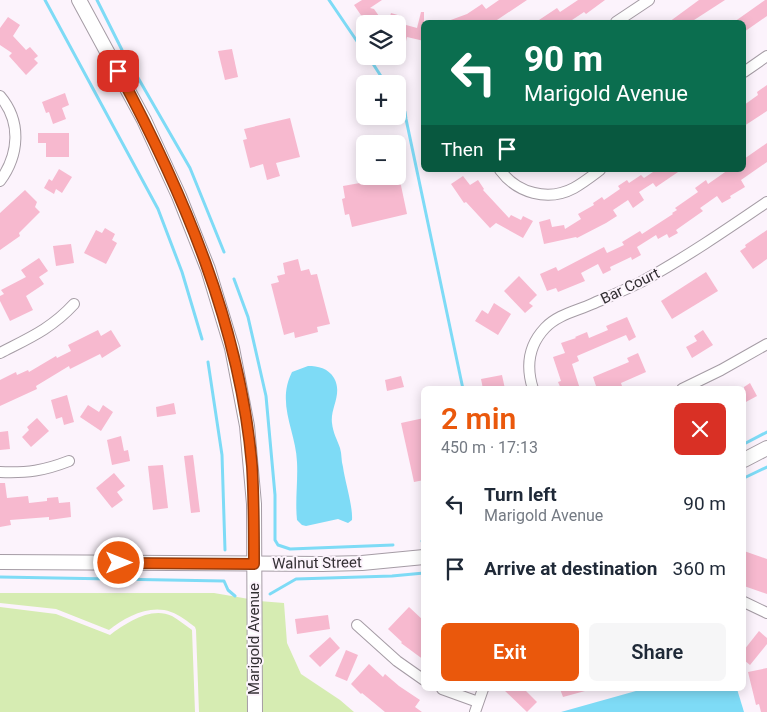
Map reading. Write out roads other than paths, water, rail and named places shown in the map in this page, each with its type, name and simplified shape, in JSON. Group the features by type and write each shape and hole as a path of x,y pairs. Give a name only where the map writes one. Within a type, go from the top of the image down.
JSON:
{"main road":[{"name":"Marigold Avenue","path":"79,0 154,140 192,228 220,304 232,348 247,426 254,504 255,712"},
{"path":"746,459 767,448"},
{"name":"Walnut Street","path":"0,562 354,563 421,557"}],"street":[{"path":"619,20 649,0"},
{"path":"746,71 767,56"},
{"path":"0,96 11,115 16,132 12,158 0,181"},
{"path":"502,172 519,187 532,193 547,195 568,191 597,172"},
{"name":"Bar Court","path":"532,386 529,371 531,352 538,336 554,320 639,283 682,259 767,202"},
{"path":"0,353 52,325 74,304"},
{"path":"688,386 767,344"},
{"path":"0,472 26,473 69,462"},
{"path":"746,603 767,613"},
{"path":"357,625 397,661 421,678"},
{"path":"446,691 477,707 482,691"}],"water":[{"path":"308,366 326,370 332,375 336,384 337,395 332,423 341,450 342,465 351,508 352,520 348,523 338,519 306,526 297,520 297,462 286,406 286,395 292,372"},
{"path":"636,691 738,691 744,712 561,712"}],"waterway":[{"path":"45,0 158,209 182,272 202,339"},
{"path":"97,0 122,50 190,168 224,252"},
{"path":"329,0 356,40"},
{"path":"374,65 380,75"},
{"path":"406,119 462,386"},
{"path":"234,279 248,317 266,396 275,495 275,540 278,545 290,549 393,545"},
{"path":"208,362 222,455 225,550"},
{"path":"746,443 767,432"},
{"path":"746,477 767,467"},
{"path":"270,594 296,579 421,573"},
{"path":"0,577 224,581 228,590 235,596"}]}
